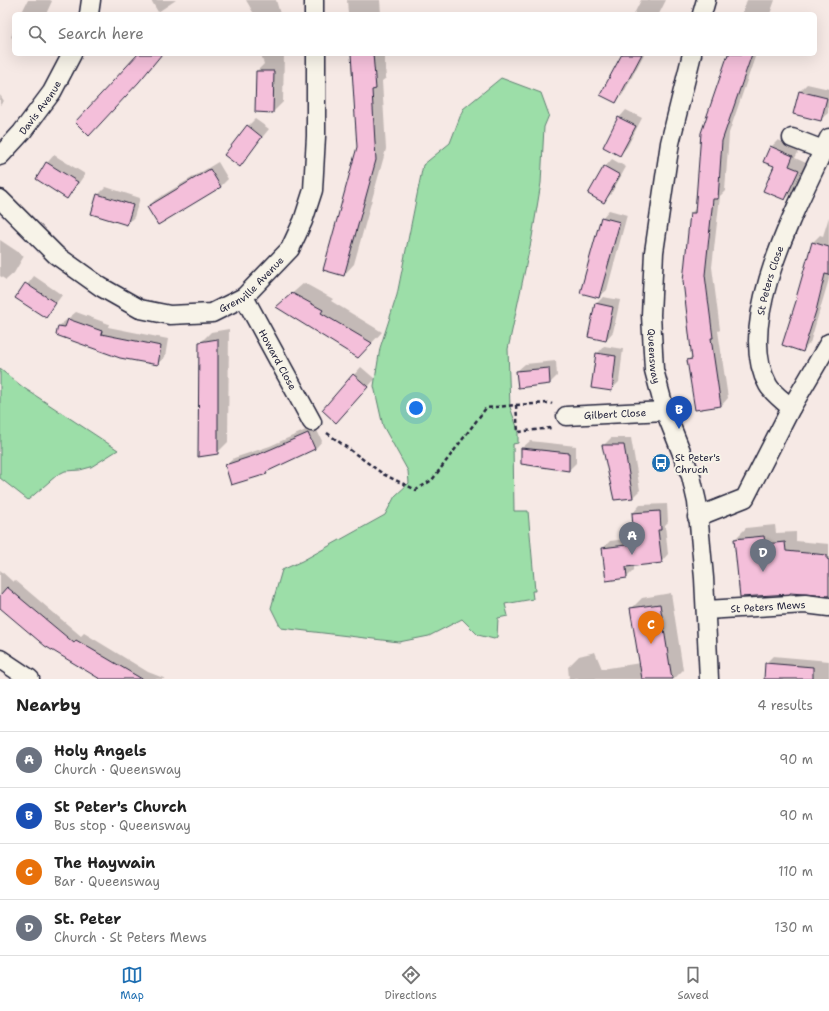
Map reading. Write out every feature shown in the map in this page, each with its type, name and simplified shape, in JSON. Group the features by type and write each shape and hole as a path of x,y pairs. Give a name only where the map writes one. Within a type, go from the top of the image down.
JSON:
{"street":[{"path":"89,12 91,0"},
{"path":"314,0 314,12"},
{"path":"703,12 706,0"},
{"name":"Davis Avenue","path":"0,156 22,132 52,92 71,56"},
{"name":"Grenville Avenue","path":"0,199 56,255 102,287 140,309 170,315 212,313 244,297 290,249 303,221 313,190 316,136 316,56"},
{"name":"Queensway","path":"692,56 670,143 654,252 651,315 654,370 665,410 691,476 697,502 697,517 704,578 709,679"},
{"name":"St Peters Close","path":"792,138 826,144 776,254 757,325 758,353 768,384 792,408"},
{"name":"Howard Close","path":"244,297 312,422"},
{"path":"697,517 745,498 792,408 829,344"},
{"name":"Gilbert Close","path":"566,416 665,410"},
{"name":"St Peters Mews","path":"706,610 805,604 829,607"},
{"path":"0,659 30,679"}],"path":[{"path":"312,422 383,474 416,490 432,480 486,408 516,405 550,403 566,416 556,427 518,432 516,405"}],"green space":[{"path":"501,78 541,93 549,115 544,127 541,183 532,237 508,349 510,407 518,430 518,443 513,444 514,511 528,511 535,591 532,591 533,599 505,604 508,616 498,618 497,637 494,639 478,635 462,619 429,636 399,642 281,628 271,608 282,570 302,561 385,515 395,496 409,483 408,471 383,426 374,386 380,348 397,295 423,165 450,143 463,109"},
{"path":"0,369 24,388 118,450 91,467 80,470 65,471 57,475 28,500 0,478"}],"building":[{"path":"136,56 160,56 139,82 89,136 75,122"},
{"path":"351,56 373,56 376,89 372,90 376,160 344,276 323,270 357,147"},
{"path":"621,56 641,56 616,103 600,95"},
{"path":"727,56 751,56 722,141 718,199 713,199 705,275 713,338 711,338 721,406 695,410 687,360 692,359 683,281 690,213 695,213 701,133"},
{"path":"256,71 274,71 273,113 255,112"},
{"path":"799,91 827,98 821,121 793,114"},
{"path":"618,117 636,126 620,156 603,147"},
{"path":"247,125 262,137 240,167 224,155"},
{"path":"770,146 793,156 789,166 799,170 785,200 763,191 774,166 763,162"},
{"path":"46,162 78,182 67,199 36,179"},
{"path":"604,166 620,175 604,203 588,194"},
{"path":"210,169 221,187 158,225 147,207"},
{"path":"97,194 133,205 127,225 91,214"},
{"path":"601,217 620,222 599,298 580,293"},
{"path":"812,242 829,247 829,275 825,274 816,311 803,352 782,345 797,298"},
{"path":"25,283 56,303 46,318 15,298"},
{"path":"292,293 323,310 321,313 372,343 358,358 276,307"},
{"path":"595,303 613,307 606,341 588,337"},
{"path":"68,319 102,331 101,334 161,346 158,365 120,358 56,335 58,326 65,327"},
{"path":"218,339 218,454 198,457 199,342"},
{"path":"596,353 616,356 612,391 591,388"},
{"path":"549,368 550,384 518,388 516,371"},
{"path":"353,374 368,387 336,423 322,410"},
{"path":"308,433 315,449 266,472 267,474 231,485 225,465 262,453"},
{"path":"602,445 624,445 633,498 614,500"},
{"path":"521,448 569,453 569,471 521,464"},
{"path":"660,511 661,530 658,530 662,563 626,567 627,578 606,581 602,548 634,544 632,513"},
{"path":"764,536 765,544 785,542 786,551 827,555 827,559 829,560 829,596 790,593 740,597 734,539"},
{"path":"7,587 74,643 76,640 142,679 100,679 45,646 0,608 0,595"},
{"path":"660,604 672,679 642,679 630,608"},
{"path":"765,663 813,667 813,679 764,679"}],"place":[{"name":"St Peter's Church","path":"679,429"},
{"name":"St Peter's Chruch","path":"661,463"},
{"name":"Holy Angels","path":"632,555"},
{"name":"St. Peter","path":"763,572"},
{"name":"The Haywain","path":"651,644"}]}
